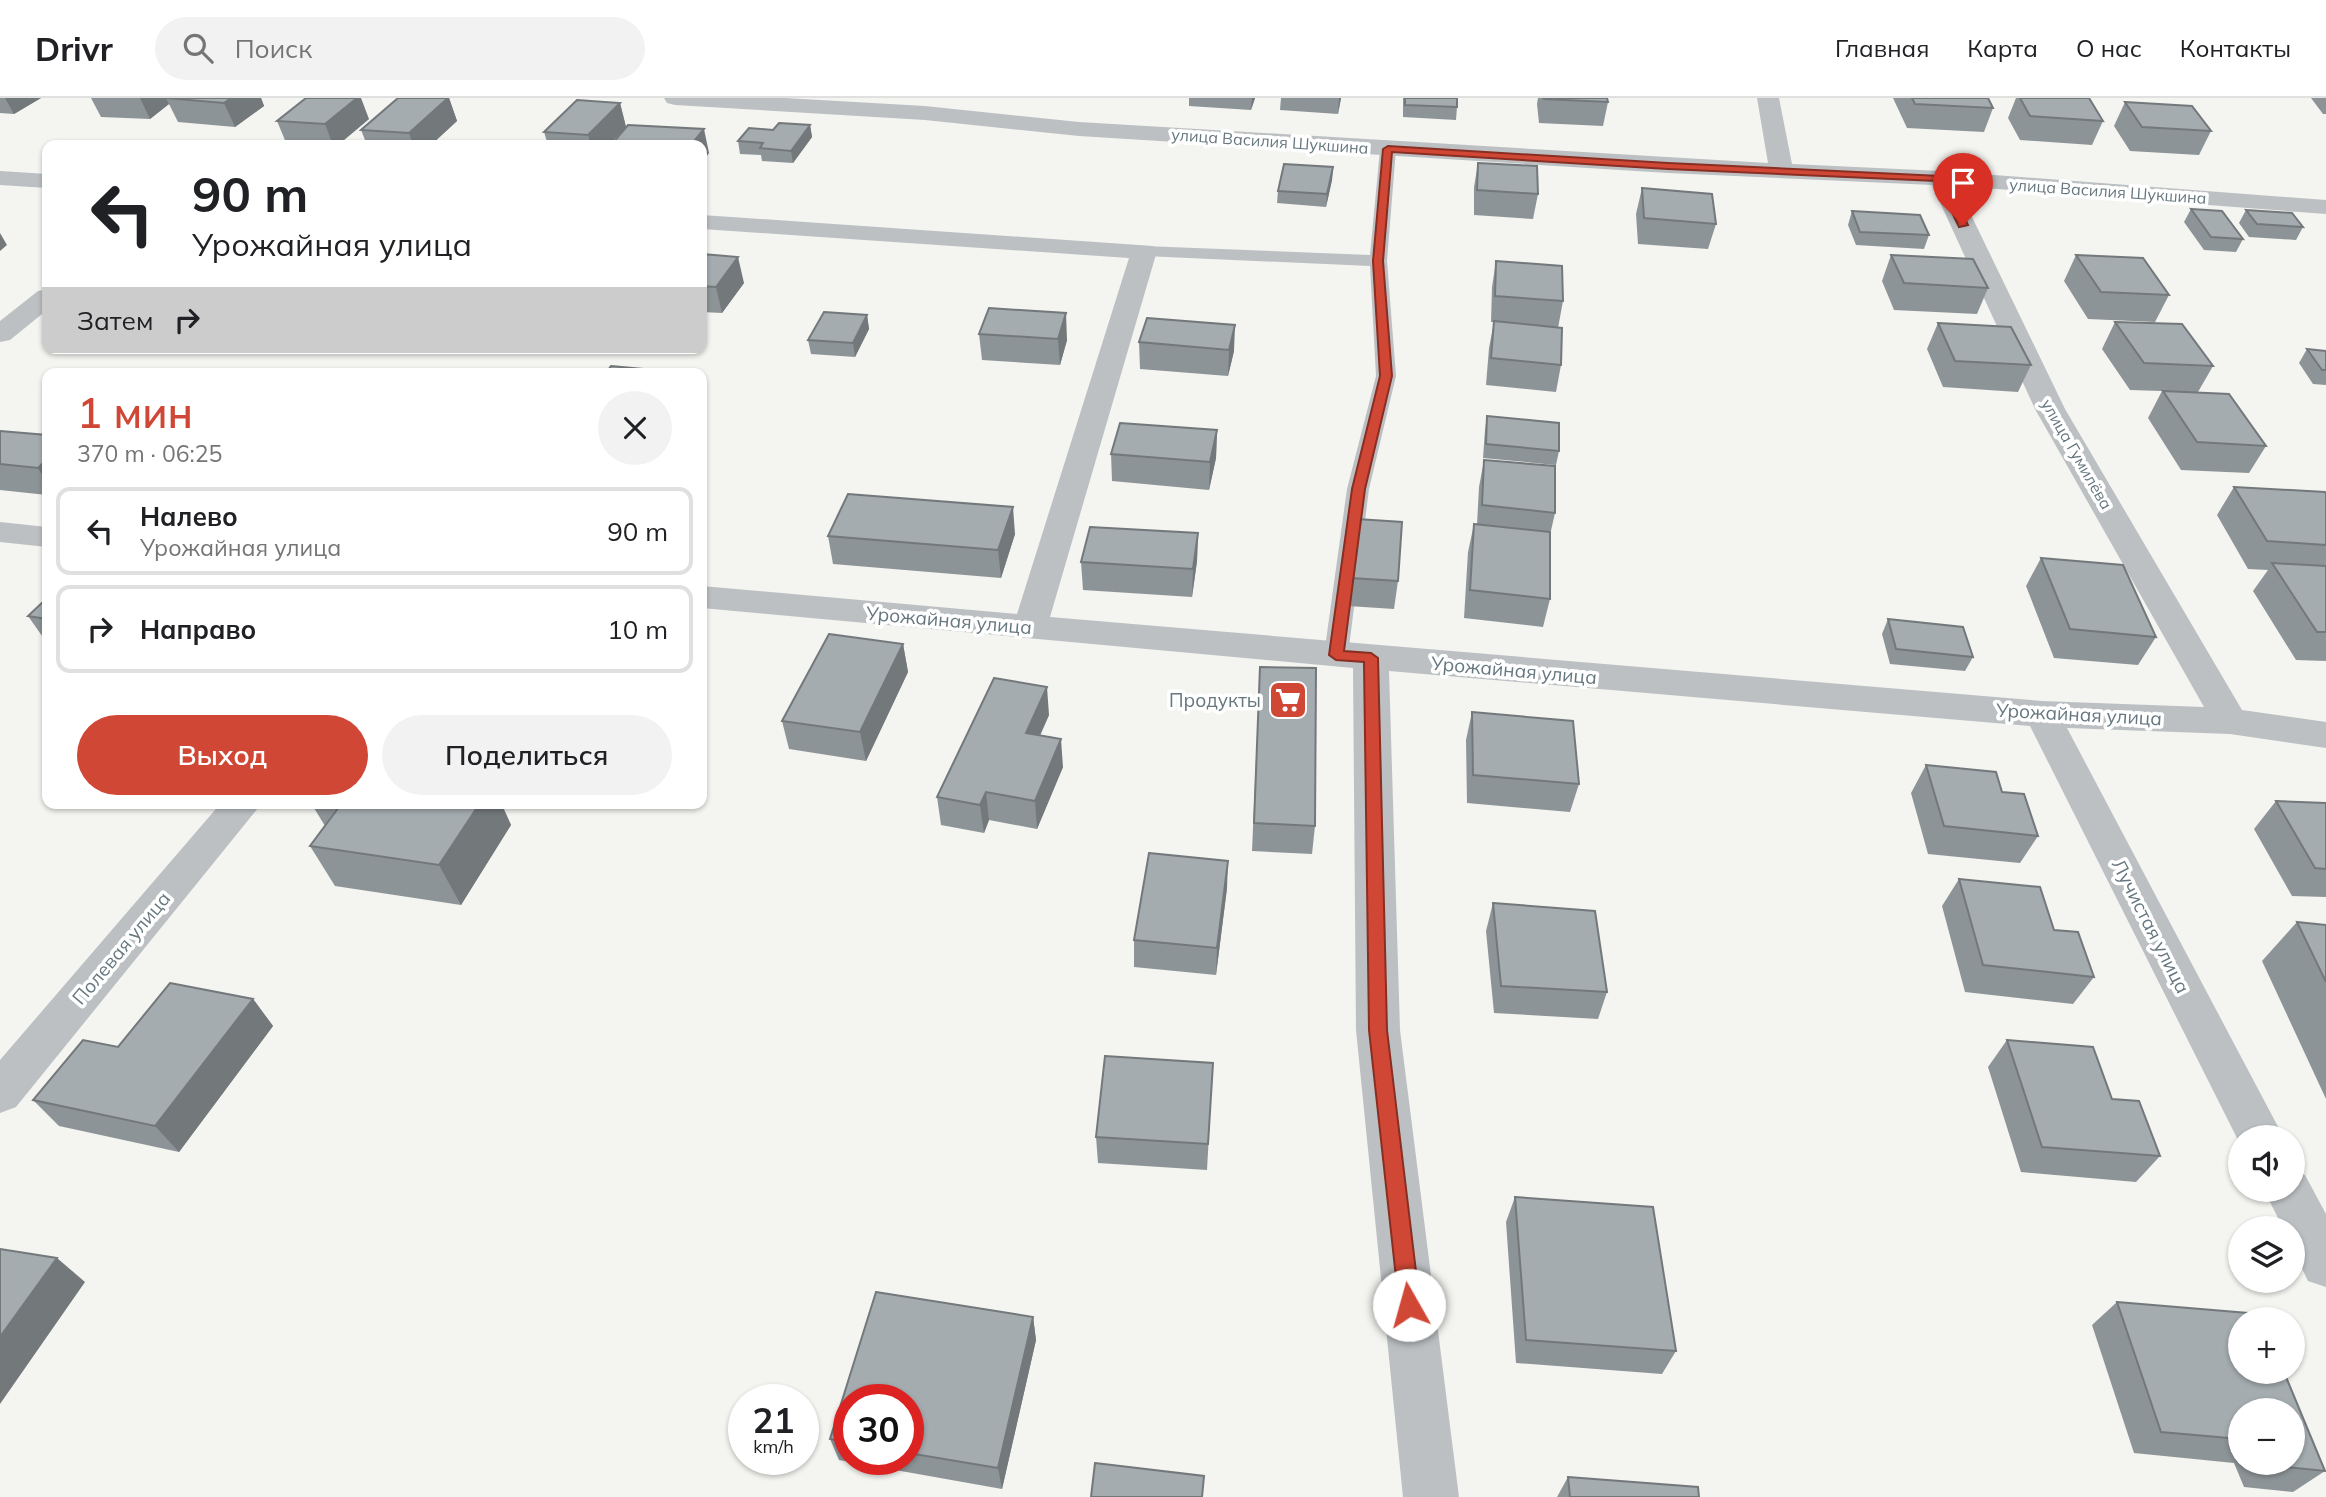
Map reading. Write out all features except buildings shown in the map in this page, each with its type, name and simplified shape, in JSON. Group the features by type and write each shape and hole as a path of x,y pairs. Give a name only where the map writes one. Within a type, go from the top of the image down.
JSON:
{"street":[{"name":"улица Василия Шукшина","path":"675,98 931,105 1079,129 1388,149 1941,178 2326,207"},
{"path":"1768,98 1781,171"},
{"path":"0,178 42,181"},
{"name":"улица Гумилёва","path":"1941,178 2050,409 2230,720"},
{"path":"707,222 1144,250 1030,627"},
{"path":"0,334 42,301"},
{"path":"0,532 42,536"},
{"name":"Урожайная улица","path":"707,597 1353,656 2042,714 2230,720 2326,735"},
{"path":"1353,656 1378,1030 1432,1497"},
{"name":"Лучистая улица","path":"2042,714 2254,1125"},
{"name":"Полевая улица","path":"0,1093 238,809"},
{"path":"2294,1202 2326,1264"}],"lane":[{"path":"1353,656 1358,489 1386,376 1378,261 1388,149"},
{"path":"1144,250 1378,261"}],"place":[{"name":"Продукты","path":"1288,700"}],"route":[{"path":"1409,1305 1378,1030 1371,658 1336,655 1358,489 1386,376 1378,261 1388,149 1668,166 1941,178 1963,225"}]}
